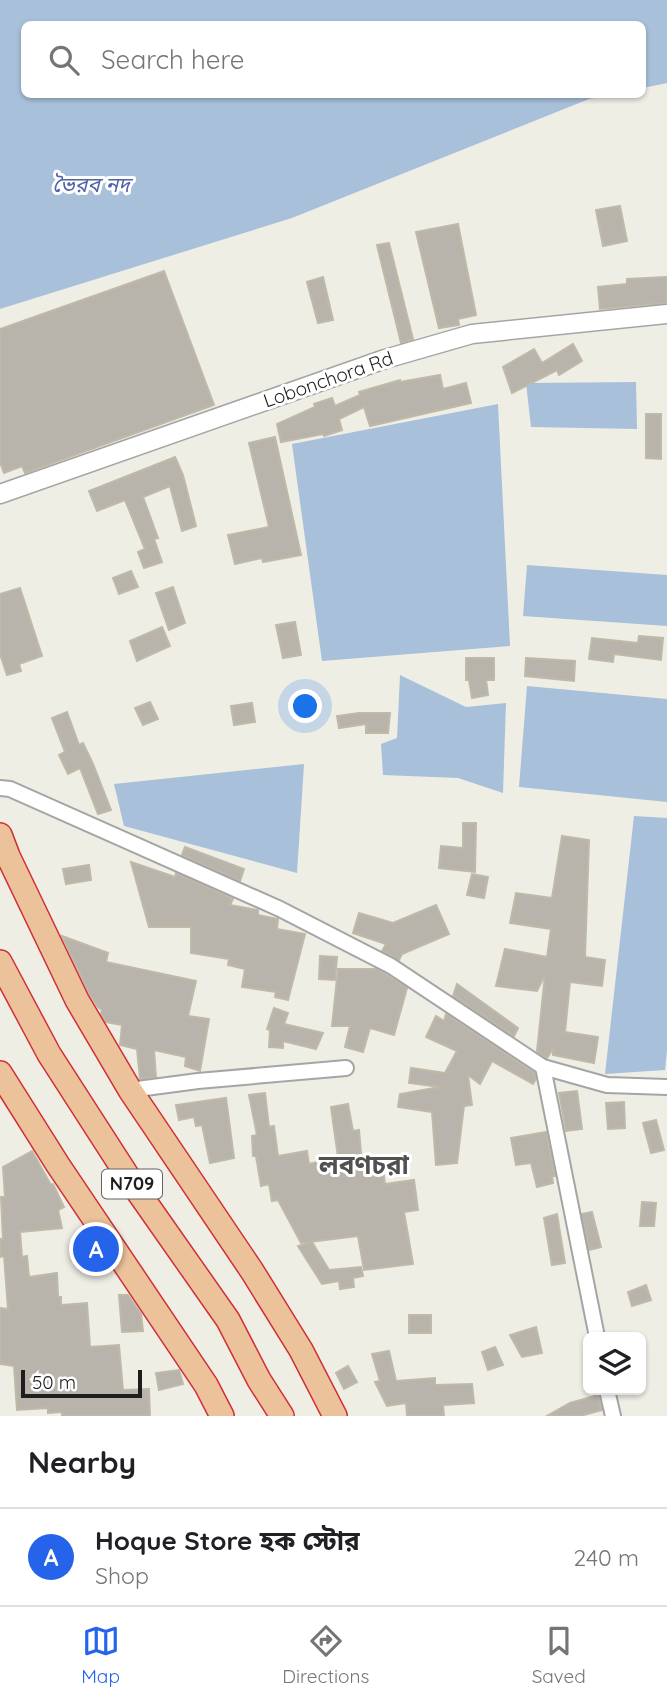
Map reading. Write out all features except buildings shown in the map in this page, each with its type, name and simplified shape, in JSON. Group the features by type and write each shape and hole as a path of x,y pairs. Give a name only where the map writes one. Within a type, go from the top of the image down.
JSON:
{"highway":[{"path":"0,835 77,1000 130,1090 252,1271 301,1350 335,1416"},
{"name":"N709","path":"0,962 49,1054 134,1186 228,1320 278,1411"},
{"path":"0,1073 198,1374 222,1416"}],"street":[{"name":"Lobonchora Rd","path":"0,494 385,359 472,334 667,314"},
{"path":"0,788 10,789 280,909 391,966 543,1067 607,1085 667,1087"},
{"path":"543,1067 596,1332"},
{"path":"130,1090 346,1068"},
{"path":"608,1395 613,1416"}],"water":[{"name":"ভৈরব নদ","path":"0,0 667,0 667,83 646,87 646,21 21,21 21,98 594,98 292,218 0,309"},
{"path":"636,382 637,429 531,427 526,383"},
{"path":"498,404 510,646 322,661 292,444"},
{"path":"527,565 667,575 667,626 523,616"},
{"path":"400,675 466,707 506,703 503,793 458,778 383,775 381,744 397,738"},
{"path":"527,686 667,699 667,802 519,787"},
{"path":"304,764 297,873 124,826 114,784"},
{"path":"634,816 667,818 665,1070 605,1074"}],"place":[{"name":"Hoque Store হক স্টোর","path":"96,1249"}],"district":[{"name":"লবণচরা","path":"364,1165"}]}
